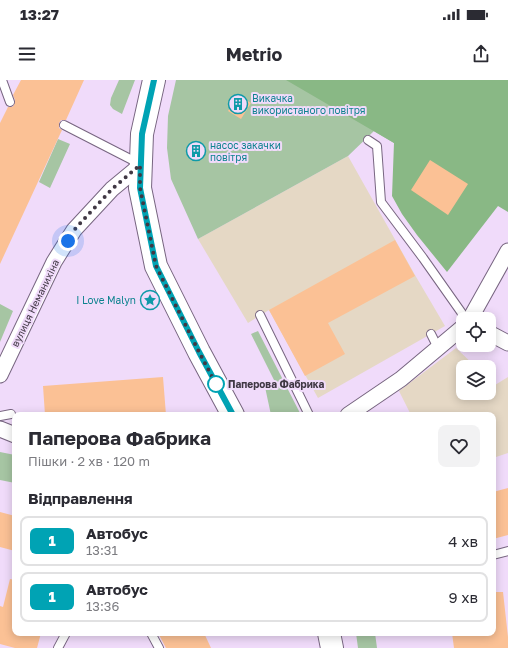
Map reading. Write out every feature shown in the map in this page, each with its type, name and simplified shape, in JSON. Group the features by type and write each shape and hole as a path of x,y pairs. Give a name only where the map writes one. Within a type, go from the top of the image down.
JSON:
{"main road":[{"path":"154,80 142,134 140,188 156,266 199,352 231,412"},
{"path":"329,636 332,648"}],"street":[{"name":"вулиця Неманихіна","path":"0,375 54,262 74,230 112,189 140,165"},
{"path":"474,312 508,251"},
{"path":"352,412 401,379 456,333"},
{"path":"496,337 508,343"},
{"path":"0,429 12,434"}],"lane":[{"path":"2,80 10,102"},
{"path":"64,125 140,165"},
{"path":"368,140 377,146 381,202 461,312"},
{"path":"260,315 308,412"},
{"path":"431,334 438,348"},
{"path":"0,416 11,414"},
{"path":"496,553 508,551"},
{"path":"58,648 64,636"},
{"path":"153,636 159,648"}],"shaded area":[{"path":"348,156 445,326 318,398 269,310 248,323 198,239"},
{"path":"456,348 456,352 460,352 469,360 456,360 456,400 496,400 496,384 508,377 508,453 496,457 496,412 410,412 399,391"}],"green space":[{"path":"119,80 135,80 122,114 113,109 110,105 111,98"},
{"path":"176,80 508,80 394,143 374,131 348,156 198,239 171,179 167,148 168,116"},
{"path":"286,80 508,80 508,212 498,206 447,272 417,235 402,214 392,196 394,143"},
{"path":"58,139 70,144 50,188 39,182"},
{"path":"0,304 13,311 0,342"},
{"path":"258,331 299,412 270,412 265,387 275,382 251,334"},
{"path":"0,452 12,454 12,482 0,480"},
{"path":"356,636 375,636 377,648 358,648"}],"building":[{"path":"21,80 84,80 66,120 61,120 59,123 59,128 62,130 0,264 0,123 8,107 12,107 14,105 15,100 13,95"},
{"name":"Викачка використаного повітря","path":"238,95 251,103 241,119 228,111"},
{"path":"430,160 468,184 448,215 411,190"},
{"path":"395,240 415,276 328,323 345,354 305,376 269,310"},
{"path":"163,377 166,412 45,412 43,386"},
{"path":"508,488 508,535 496,538 496,491"},
{"path":"0,512 12,515 12,550 0,547"},
{"path":"10,579 12,579 12,636 40,636 37,648 15,648 0,644 0,606 3,607"},
{"path":"496,592 503,592 508,648 454,648 452,636 496,636"},
{"path":"160,636 205,636 211,648 166,648"}],"bus line":[{"name":"1","path":"154,80 142,134 140,188 156,266 199,352 231,412"}],"place":[{"name":"Викачка використаного повітря","path":"238,104"},
{"name":"насос закачки повітря","path":"196,151"},
{"name":"I Love Malyn","path":"150,300"},
{"name":"Паперова Фабрика","path":"216,384"}],"route":[{"path":"68,241 74,230 112,189 140,165 140,188 156,266 216,384"}]}
